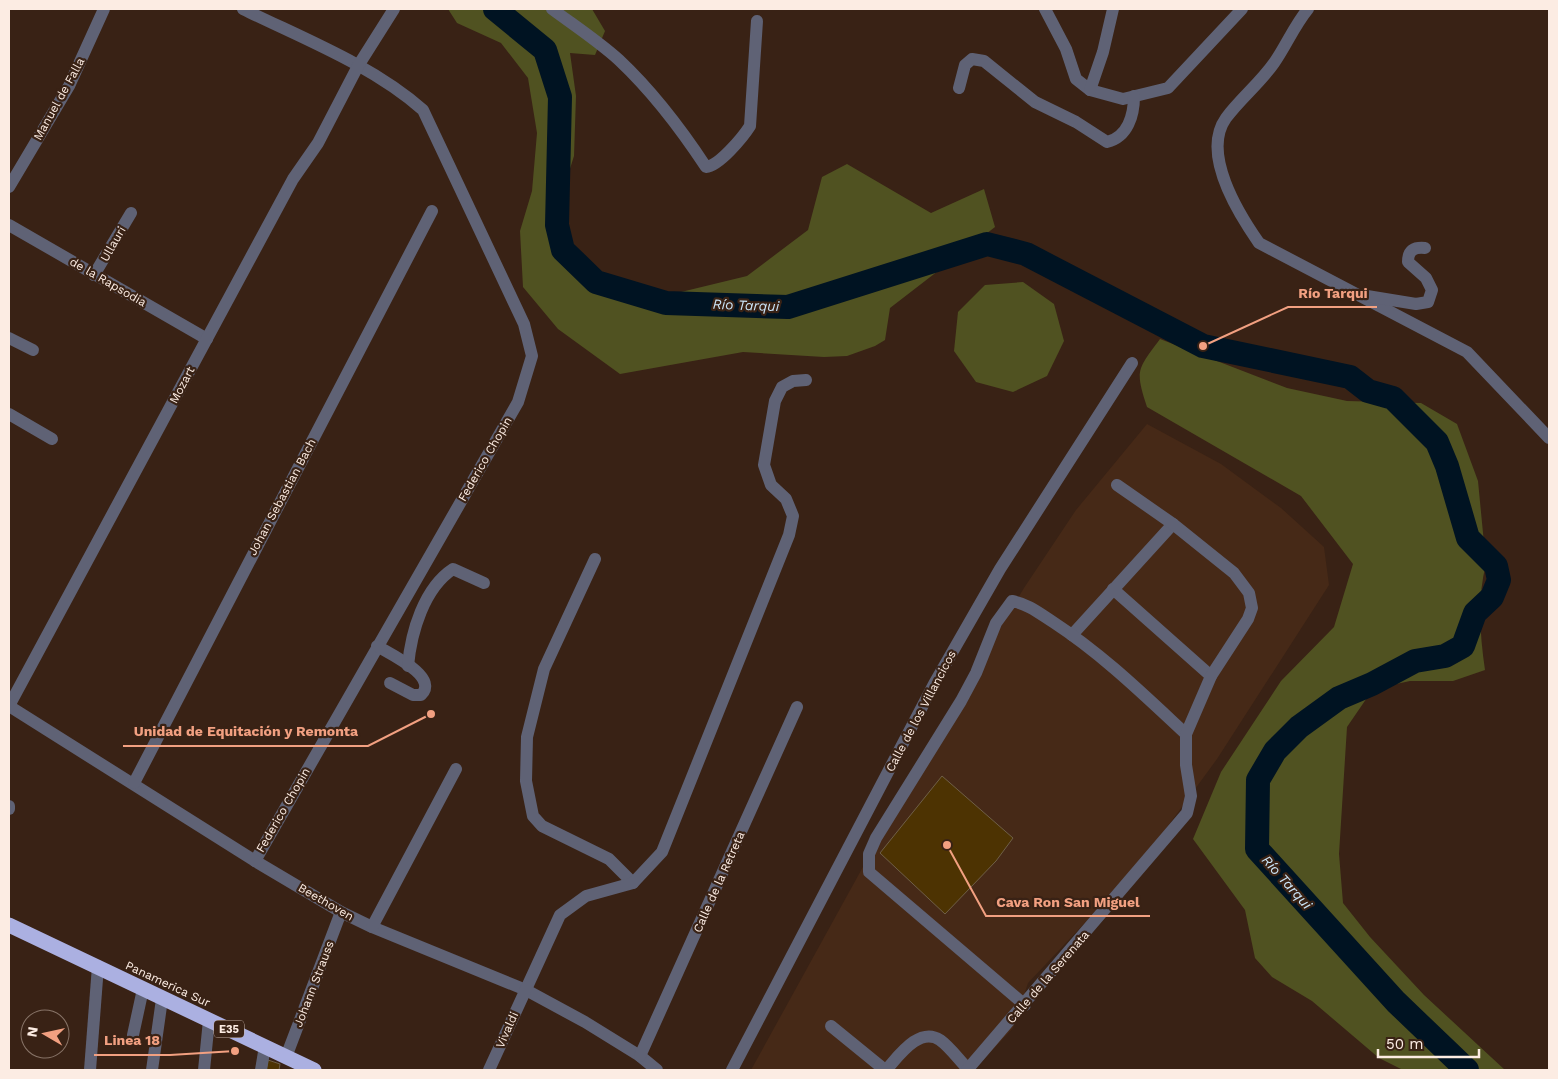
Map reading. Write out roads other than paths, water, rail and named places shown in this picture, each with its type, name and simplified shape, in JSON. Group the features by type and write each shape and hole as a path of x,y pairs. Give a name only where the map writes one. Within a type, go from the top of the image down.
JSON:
{"highway":[{"name":"Panamerica Sur","path":"9,925 314,1070"}],"street":[{"name":"Manuel de Falla","path":"9,187 69,86 104,9"},
{"name":"Federico Chopin","path":"243,9 358,66 403,92 423,110 524,324 532,356 518,402 255,860"},
{"name":"Mozart","path":"9,706 293,179 318,143 358,66 394,9"},
{"path":"552,9 592,37 620,61 668,113 706,167 712,166 742,137 750,126 757,21"},
{"path":"1045,9 1066,49 1076,79 1090,90 1123,99 1168,88 1242,9"},
{"path":"1090,90 1103,52 1113,9"},
{"path":"1308,9 1299,20 1273,64 1225,120 1216,144 1225,181 1243,220 1260,243 1467,352 1549,438"},
{"path":"960,88 965,65 972,59 984,61 1035,102 1076,122 1107,142 1115,140 1126,130 1134,112 1134,96"},
{"name":"Johan Sebastian Bach","path":"134,783 432,211"},
{"name":"Ullauri","path":"94,274 131,213"},
{"name":"de la Rapsodia","path":"9,225 207,339"},
{"path":"1362,296 1382,297 1416,304 1428,302 1432,290 1426,278 1408,262 1408,255 1411,251 1417,248 1425,248"},
{"path":"9,338 33,350"},
{"name":"Calle de los Villancicos","path":"732,1070 934,684 1000,569 1132,363"},
{"path":"595,559 544,669 527,737 526,781 533,816 542,826 609,858 633,883 662,852 789,535 793,516 786,499 771,485 764,465 775,401 782,387 793,381 806,380"},
{"path":"9,414 52,439"},
{"path":"1024,1005 869,872 869,854 961,701 976,673 996,623 1012,600 1025,603 1072,634 1107,661 1186,734 1211,676 1248,619 1252,608 1249,593 1234,573 1173,524 1117,485"},
{"path":"1072,634 1173,524"},
{"path":"408,666 412,637 424,609 442,576 453,569 484,583"},
{"path":"1113,589 1211,676"},
{"path":"377,646 421,675 427,684 426,691 421,695 413,695 390,683"},
{"name":"Beethoven","path":"9,706 255,860 342,912 372,927 526,990 640,1056 657,1070"},
{"name":"Calle de la Retreta","path":"640,1056 797,707"},
{"name":"Calle de la Serenata","path":"967,1070 1187,813 1191,796 1186,765 1186,734"},
{"path":"372,927 456,769"},
{"name":"Vivaldi","path":"489,1070 560,915 586,896 633,883"},
{"name":"Johann Strauss","path":"286,1057 342,912"},
{"path":"90,1070 98,966"},
{"path":"132,1035 143,989"},
{"path":"152,1070 162,999"},
{"path":"204,1070 210,1020"},
{"path":"830,1026 885,1070 916,1039 927,1036 939,1039 967,1070"},
{"path":"261,1070 265,1046"}],"waterway":[{"name":"Río Tarqui","path":"495,9 545,50 560,97 557,225 563,250 596,282 666,303 788,307 987,244 1026,254 1203,346 1350,377 1368,391 1393,398 1437,442 1447,466 1468,538 1496,566 1499,580 1492,597 1475,613 1463,646 1445,656 1415,661 1372,684 1339,698 1299,727 1275,751 1258,780 1257,849 1396,1002 1467,1070"}],"place":[{"name":"Río Tarqui","path":"1203,346"},
{"name":"Unidad de Equitación y Remonta","path":"431,714"},
{"name":"Cava Ron San Miguel","path":"947,845"},
{"name":"Linea 18","path":"235,1051"}]}
